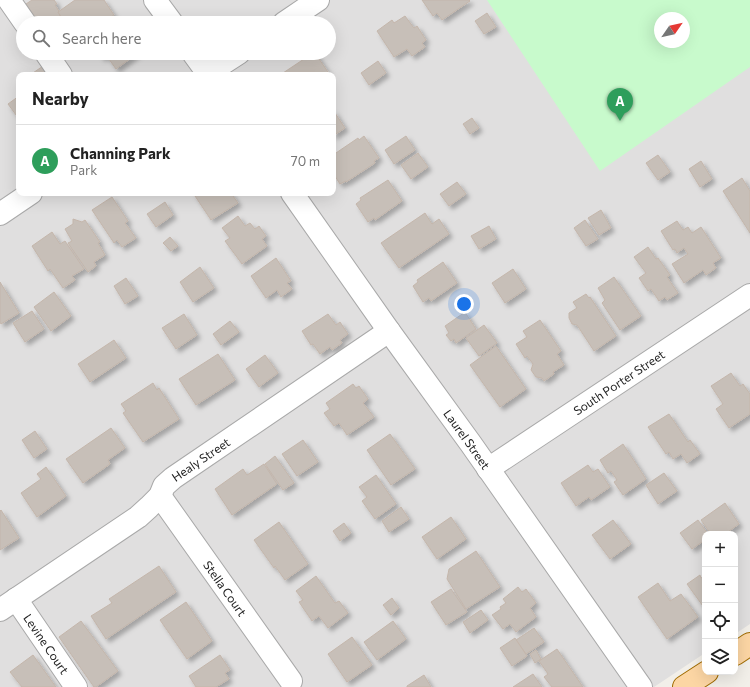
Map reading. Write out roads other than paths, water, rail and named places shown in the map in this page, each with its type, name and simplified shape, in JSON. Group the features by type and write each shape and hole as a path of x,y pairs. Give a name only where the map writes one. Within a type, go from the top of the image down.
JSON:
{"main road":[{"path":"738,652 750,644"},
{"path":"684,687 702,675"}],"street":[{"path":"9,0 20,16"},
{"path":"155,0 167,16"},
{"path":"294,16 318,0"},
{"path":"51,60 60,72"},
{"path":"198,60 206,72"},
{"path":"210,72 228,60"},
{"path":"0,214 27,196"},
{"name":"Laurel Street","path":"294,196 641,687"},
{"name":"South Porter Street","path":"488,469 750,295"},
{"name":"Healy Street","path":"8,605 138,517 160,496 164,486 173,478 389,331"},
{"name":"Stella Court","path":"160,496 291,681"},
{"name":"Levine Court","path":"8,605 76,687"}],"place":[{"name":"Channing Park","path":"620,121"}]}
